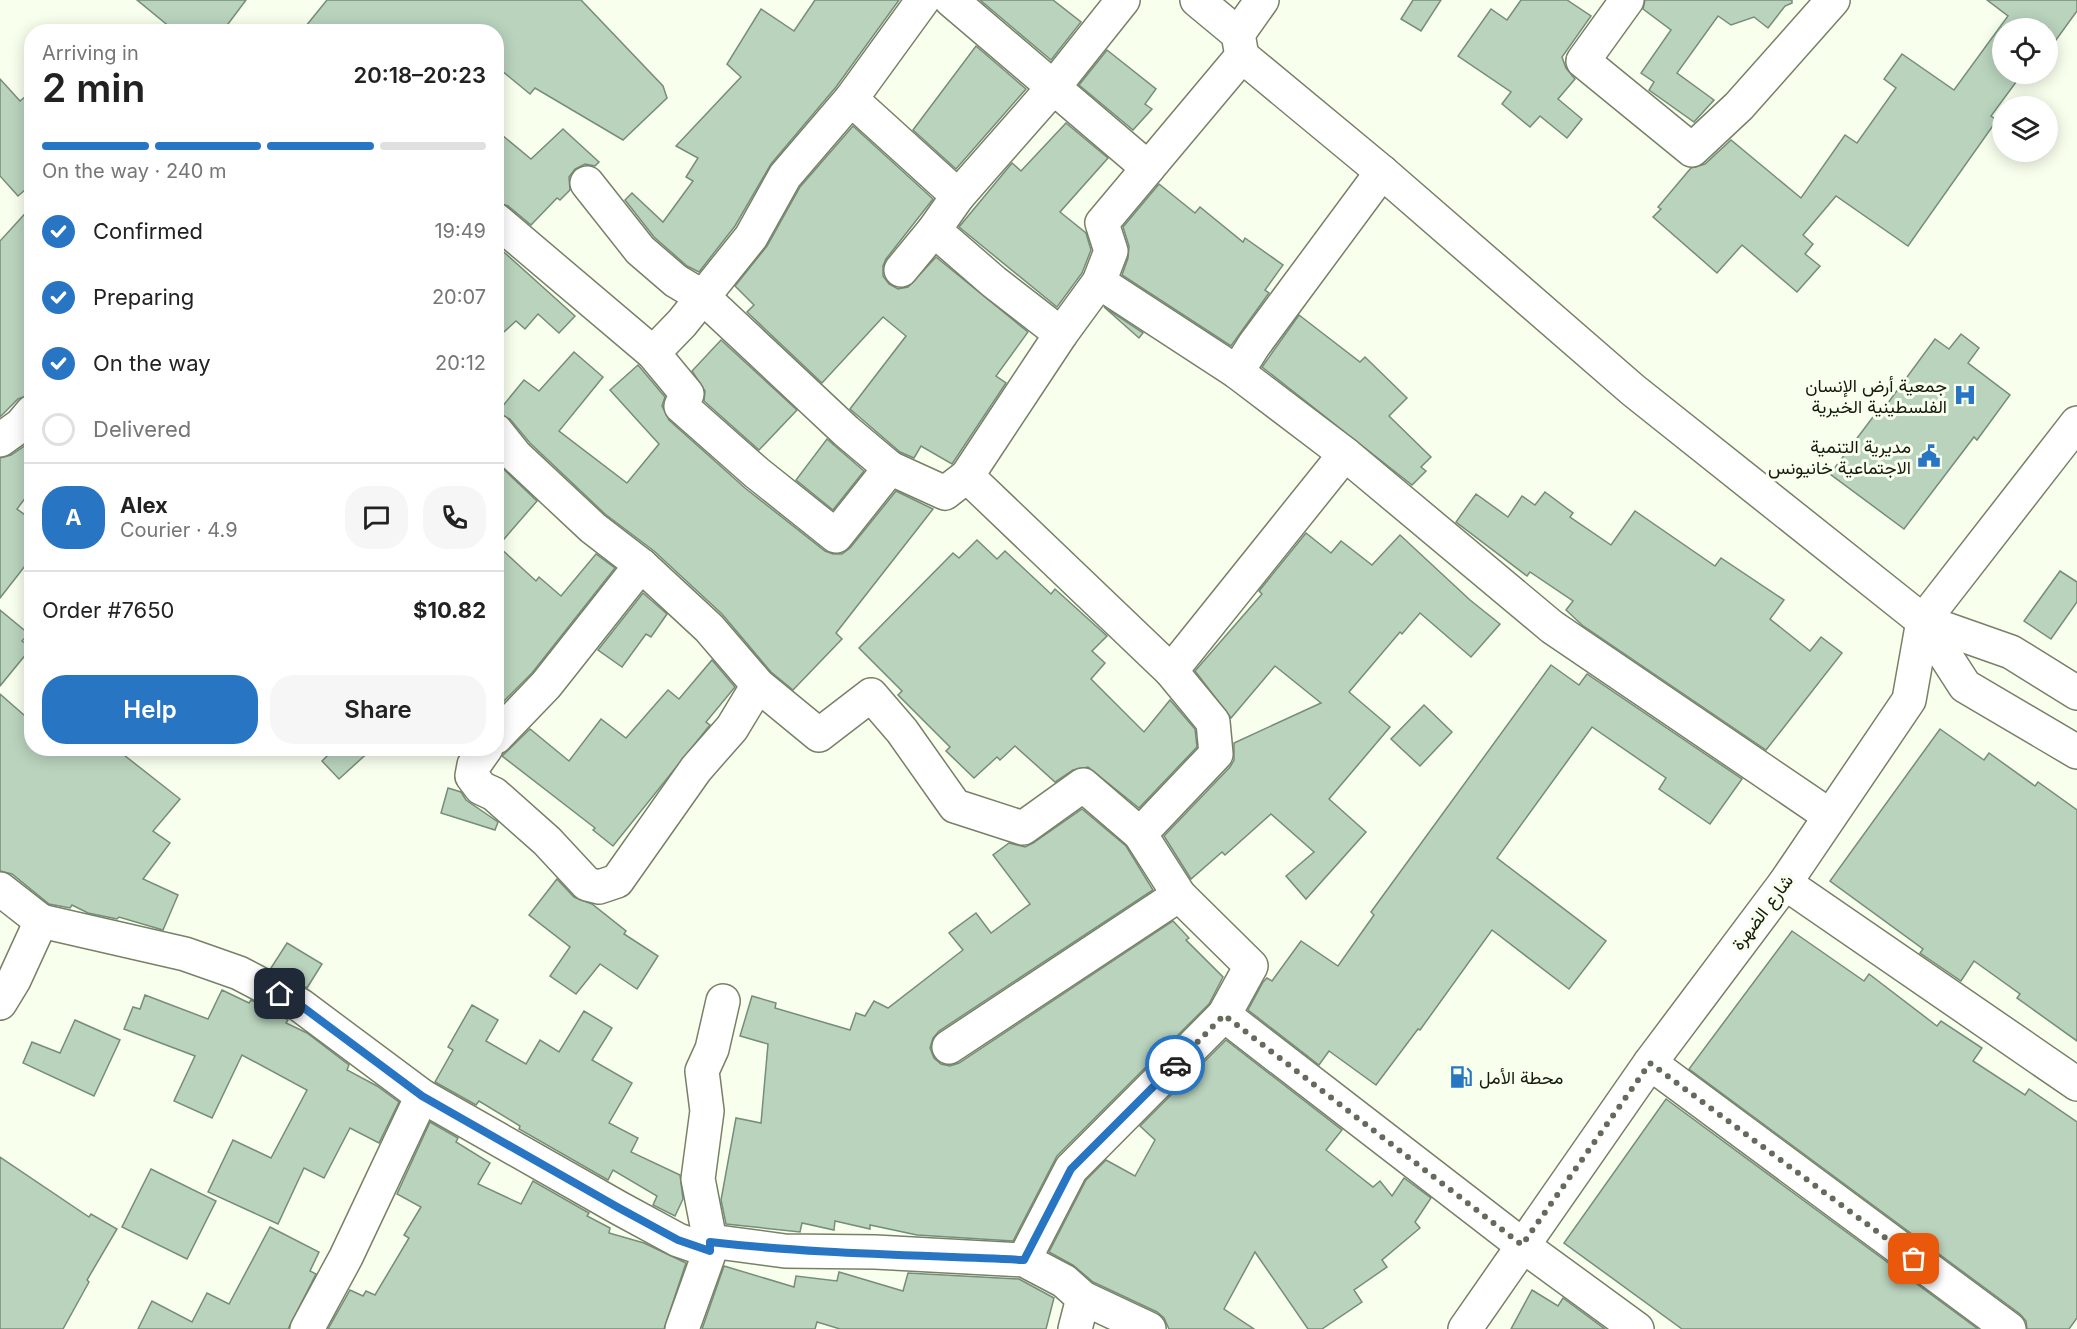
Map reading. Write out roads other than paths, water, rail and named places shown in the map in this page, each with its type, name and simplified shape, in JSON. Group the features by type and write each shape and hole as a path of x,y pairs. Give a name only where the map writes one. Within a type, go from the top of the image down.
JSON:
{"street":[{"path":"653,353 704,297 751,237 785,176 851,99 923,0"},
{"path":"951,0 1148,168"},
{"path":"901,270 934,231 958,196 1053,89 1123,0"},
{"path":"1197,0 1240,45 1633,390 1923,621 1965,686 2077,752"},
{"path":"587,183 640,250 676,281 704,297 783,369 846,431 891,468 945,493 967,476 1061,334 1099,282 1111,251 1102,223 1148,168 1240,45 1262,0"},
{"path":"1627,0 1583,61 1692,150 1738,106 1833,0"},
{"path":"851,99 958,196"},
{"path":"1237,372 1254,345 1382,172"},
{"path":"504,227 653,353 687,394 681,406 757,473 836,536 891,468"},
{"path":"934,231 994,282 1061,334"},
{"path":"1099,282 1237,372 1345,454 1552,627 1830,816"},
{"path":"0,440 24,421"},
{"name":"شارع الضهرة","path":"1465,1329 1650,1063 1785,883 1909,700 1923,621 2077,423"},
{"path":"504,441 516,456 593,528 641,565 709,628 758,685 819,735 871,695 902,731 955,806 1023,828 1083,785 1140,834 1179,895 1251,966 1224,1015 1071,1169 1024,1260"},
{"path":"1171,671 1345,454"},
{"path":"967,476 1171,671 1213,722 1216,754 1140,834"},
{"path":"504,729 546,685 641,565"},
{"path":"1923,621 2011,652 2077,693"},
{"path":"480,756 474,765 472,776 476,782 515,811 548,841 587,884 599,887 617,881 696,769 732,728 758,685"},
{"path":"1785,883 2077,1084"},
{"path":"0,889 41,921 185,954 239,973 300,1005 422,1096 678,1240 710,1246 785,1251 875,1252 1024,1260 1064,1281 1083,1298 1149,1329"},
{"path":"950,1047 1179,895"},
{"path":"0,1003 14,980 41,921"},
{"path":"682,1329 710,1246 698,1179 707,1111 702,1071 712,1049 723,1001"},
{"path":"1224,1015 1522,1245 1637,1329"},
{"path":"1650,1063 2009,1329"},
{"path":"307,1329 346,1257 422,1096"},
{"path":"1075,1329 1083,1298"}],"place":[{"name":"جمعية أرض الإنسان الفلسطينية الخيرية","path":"1965,395"},
{"name":"مديرية التنمية الاجتماعية خانيونس","path":"1929,456"},
{"name":"محطة الأمل","path":"1461,1077"}]}
